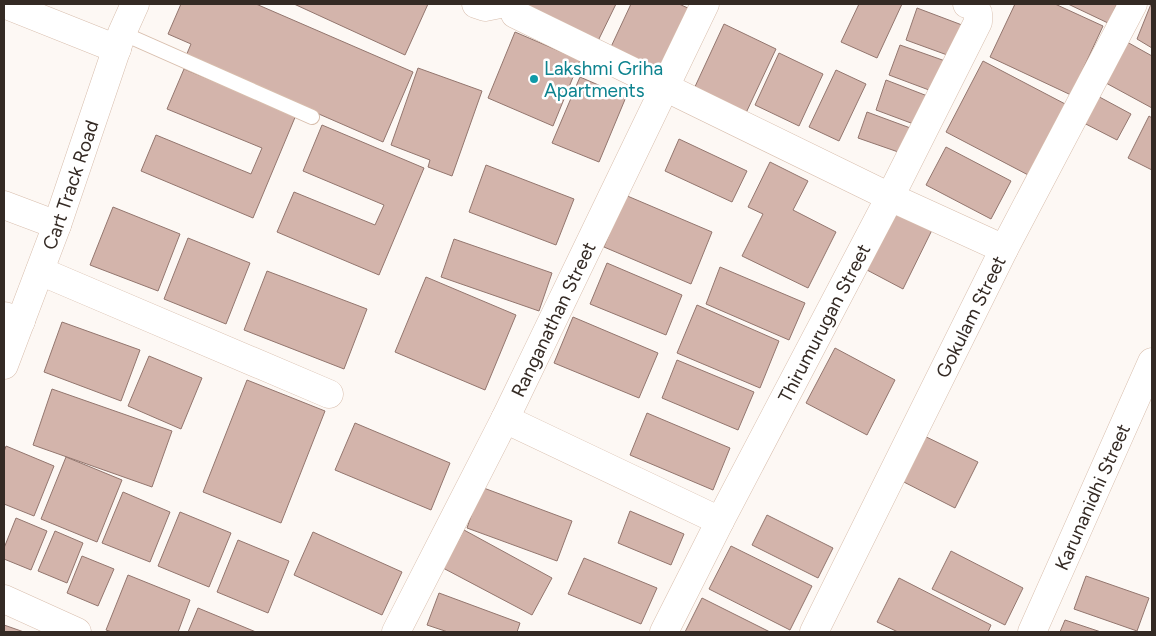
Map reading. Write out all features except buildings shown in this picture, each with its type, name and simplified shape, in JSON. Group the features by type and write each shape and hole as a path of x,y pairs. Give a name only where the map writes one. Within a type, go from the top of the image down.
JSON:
{"street":[{"path":"4,4 120,41"},
{"name":"Cart Track Road","path":"4,365 13,318 40,271 120,41 135,4"},
{"path":"476,4 485,7 507,9 664,88 890,197 1004,248"},
{"name":"Ranganathan Street","path":"396,632 505,419 705,4"},
{"name":"Gokulam Street","path":"814,632 1004,248 1133,4"},
{"name":"Thirumurugan Street","path":"664,632 890,197 978,22 973,8"},
{"path":"4,205 57,225"},
{"path":"40,271 330,394"},
{"name":"Karunanidhi Street","path":"1032,632 1152,362"},
{"path":"505,419 720,521"},
{"path":"4,599 77,632"}],"lane":[{"path":"120,41 312,116"}],"place":[{"name":"Lakshmi Griha Apartments","path":"534,79"}]}
